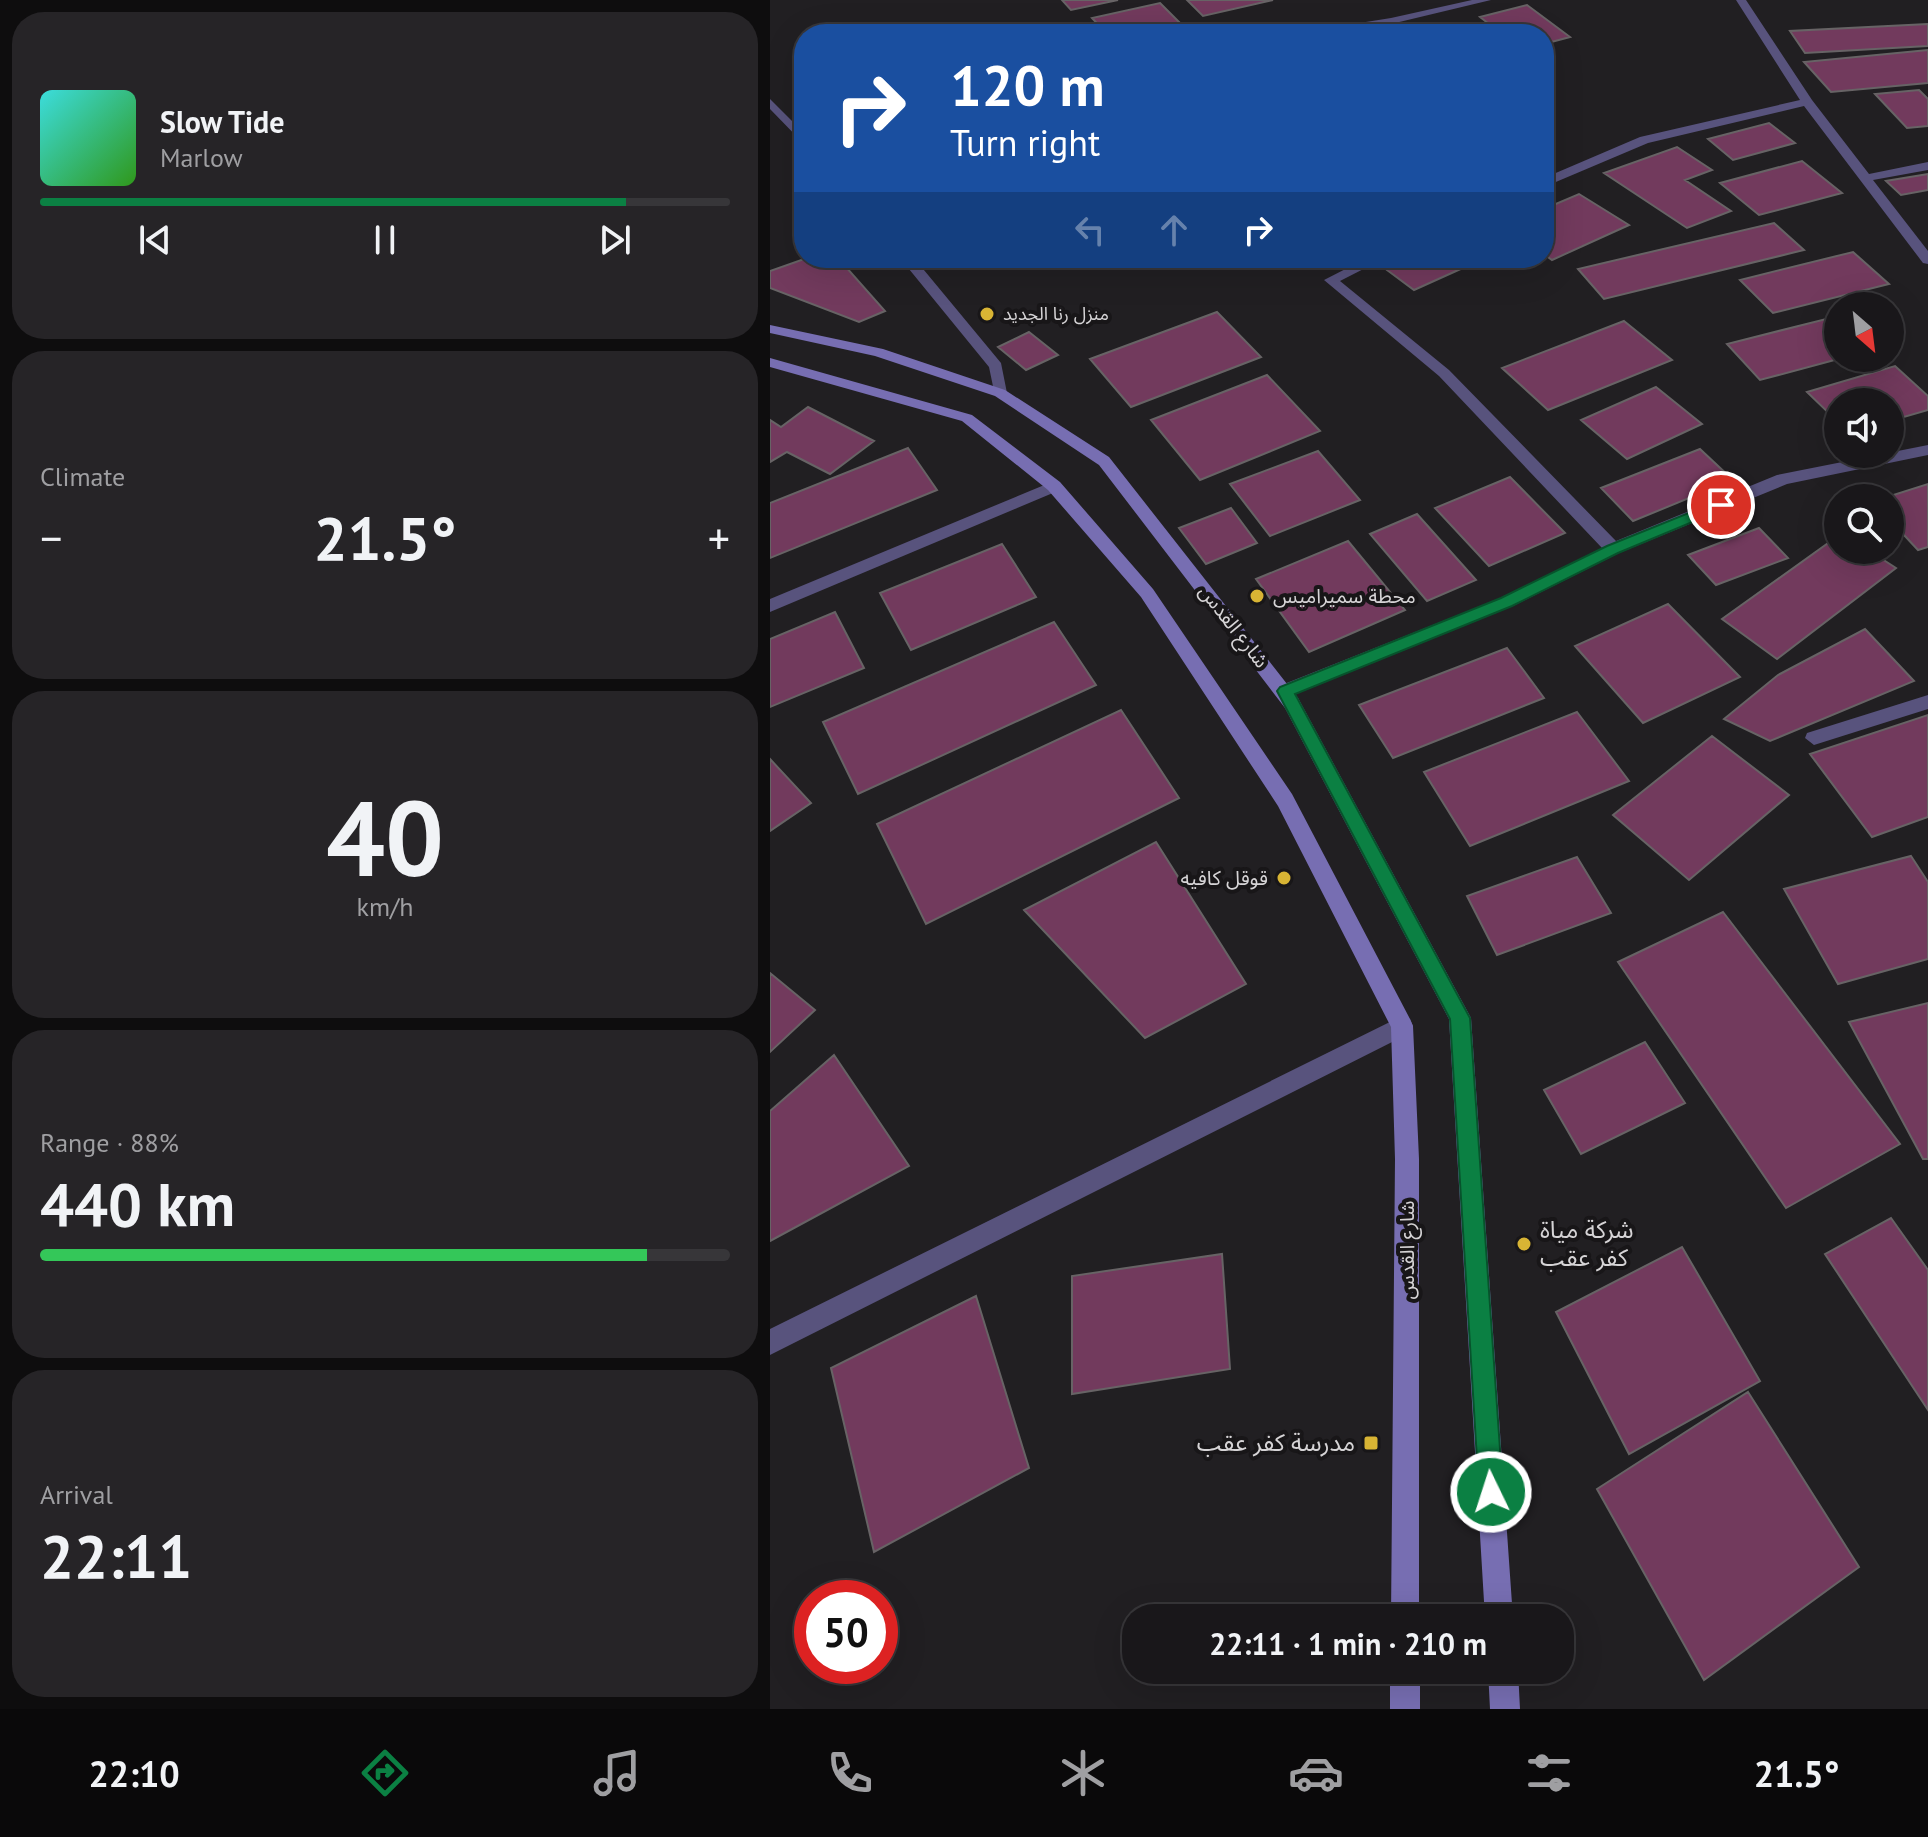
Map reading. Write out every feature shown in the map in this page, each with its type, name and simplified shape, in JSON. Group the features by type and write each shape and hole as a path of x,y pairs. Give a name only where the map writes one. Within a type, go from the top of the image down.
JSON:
{"main road":[{"name":"شارع القدس","path":"770,329 878,352 1000,393 1104,461 1285,691 1460,1018 1498,1604"},
{"name":"شارع القدس","path":"770,362 967,418 1054,486 1147,593 1285,800 1402,1026 1407,1159 1405,1604"},
{"path":"1405,1684 1405,1709"},
{"path":"1504,1684 1505,1709"}],"street":[{"path":"1369,24 1486,0"},
{"path":"1741,0 1807,102 1928,260"},
{"path":"770,102 794,129"},
{"path":"1554,179 1644,140 1807,102"},
{"path":"1867,178 1928,166"},
{"path":"915,268 996,366 1000,393"},
{"path":"1357,268 1331,280 1444,373 1613,549"},
{"path":"1285,691 1507,602 1613,549 1783,479 1928,450"},
{"path":"770,606 1054,486"},
{"path":"1814,738 1928,702"},
{"path":"770,1342 1402,1026"}],"building":[{"path":"1062,0 1118,0 1071,10"},
{"path":"1187,0 1273,0 1203,16"},
{"path":"1160,3 1181,24 1098,24 1092,18"},
{"path":"1527,5 1553,24 1489,24 1480,17"},
{"path":"1928,24 1928,46 1805,53 1790,31"},
{"path":"1554,25 1570,37 1554,41"},
{"path":"1928,50 1928,83 1831,92 1804,62"},
{"path":"1919,90 1928,99 1928,126 1907,128 1875,94"},
{"path":"1769,123 1795,143 1733,160 1708,139"},
{"path":"1677,147 1712,170 1685,180 1731,211 1687,228 1604,173"},
{"path":"1802,161 1842,193 1759,215 1720,183"},
{"path":"1928,174 1928,190 1901,195 1886,181"},
{"path":"1579,194 1629,225 1554,259 1554,205"},
{"path":"1774,223 1804,250 1604,299 1578,269"},
{"path":"1853,252 1889,284 1857,292 1824,292 1824,300 1773,313 1740,280"},
{"path":"794,263 794,268 847,268 885,311 859,322 770,288 770,271"},
{"path":"1392,268 1463,268 1414,290 1387,270"},
{"path":"1217,312 1261,357 1131,407 1090,359"},
{"path":"1824,320 1824,363 1760,380 1727,344"},
{"path":"1624,321 1672,360 1548,410 1502,368"},
{"path":"1029,332 1058,355 1026,370 998,347"},
{"path":"1875,372 1902,372 1928,396 1928,410 1904,417 1904,388 1824,388 1824,408 1807,392"},
{"path":"1267,375 1320,431 1200,480 1151,420"},
{"path":"1656,387 1702,424 1627,459 1581,420"},
{"path":"808,407 874,441 830,474 787,452 770,462 770,420 781,427"},
{"path":"908,448 937,490 770,558 770,503"},
{"path":"1700,449 1733,480 1633,521 1601,488"},
{"path":"1318,451 1360,500 1270,536 1230,484"},
{"path":"1510,477 1565,533 1489,566 1435,508"},
{"path":"1928,484 1928,547 1918,550 1904,535 1904,492"},
{"path":"1231,508 1257,543 1206,564 1179,528"},
{"path":"1417,514 1476,580 1427,601 1370,534"},
{"path":"1759,528 1788,558 1716,585 1688,555"},
{"path":"1348,541 1405,610 1309,652 1256,579"},
{"path":"1002,544 1036,597 911,650 880,593"},
{"path":"1824,546 1824,564 1890,564 1896,568 1777,659 1722,619"},
{"path":"1668,604 1740,677 1643,723 1575,646"},
{"path":"835,612 864,668 770,707 770,639"},
{"path":"1054,622 1096,685 858,794 823,722"},
{"path":"1865,629 1914,681 1770,741 1724,719 1778,675"},
{"path":"1507,648 1544,698 1393,758 1359,705"},
{"path":"1121,710 1179,798 926,924 877,824"},
{"path":"1577,712 1629,781 1470,846 1424,772"},
{"path":"1928,715 1928,817 1872,837 1810,754"},
{"path":"1712,736 1789,795 1689,880 1613,815"},
{"path":"770,759 811,803 770,831"},
{"path":"1156,842 1246,984 1145,1038 1024,910"},
{"path":"1911,856 1928,882 1928,959 1838,984 1784,889"},
{"path":"1577,857 1611,913 1497,955 1467,896"},
{"path":"1723,912 1900,1144 1786,1208 1618,962"},
{"path":"770,973 815,1010 770,1052"},
{"path":"1928,1003 1928,1159 1923,1159 1849,1022"},
{"path":"1645,1042 1685,1103 1581,1154 1544,1090"},
{"path":"834,1055 909,1166 770,1241 770,1111"},
{"path":"1891,1218 1928,1270 1928,1410 1825,1254"},
{"path":"1682,1247 1760,1381 1629,1454 1556,1312"},
{"path":"1222,1254 1230,1369 1072,1394 1072,1276"},
{"path":"976,1296 1029,1468 874,1552 831,1368"},
{"path":"1748,1392 1859,1567 1704,1680 1597,1489"}],"place":[{"name":"منزل رنا الجديد","path":"987,314"},
{"name":"محطة سميراميس","path":"1257,596"},
{"name":"قوقل كافيه","path":"1284,878"},
{"name":"شركة مياة كفر عقب","path":"1524,1244"},
{"name":"مدرسة كفر عقب","path":"1371,1443"}],"route":[{"path":"1491,1492 1460,1018 1285,691 1507,602 1613,549 1721,505"}]}
